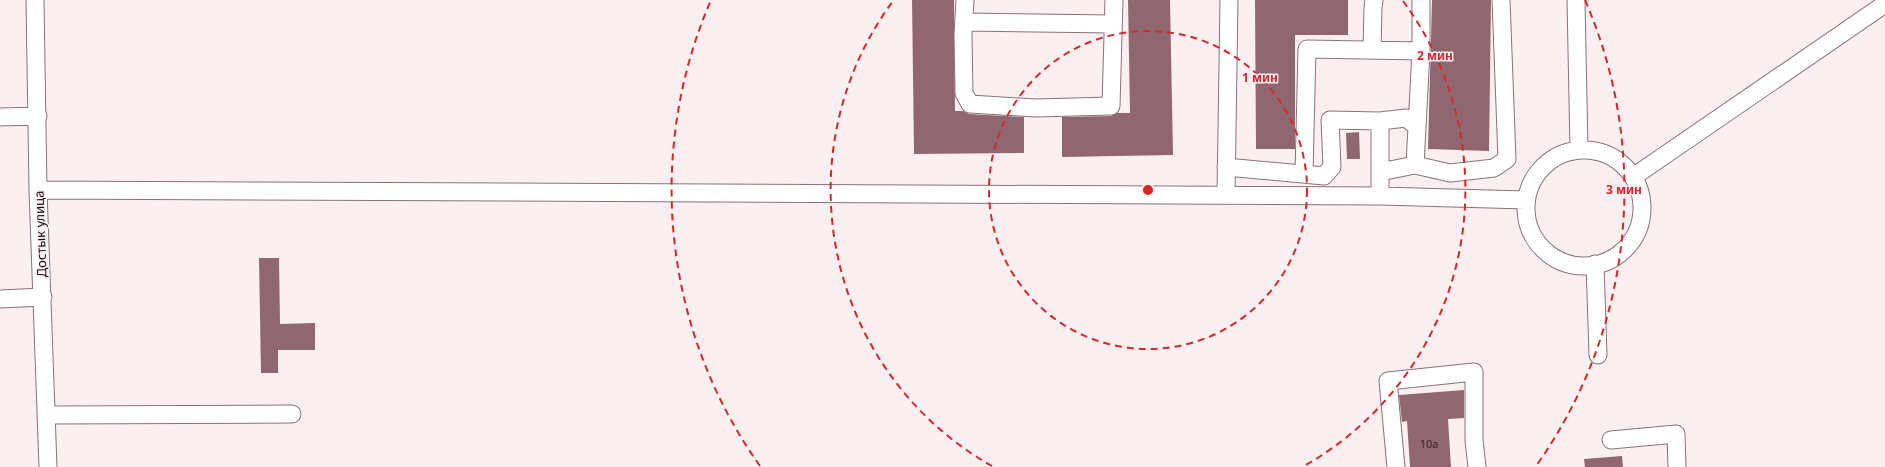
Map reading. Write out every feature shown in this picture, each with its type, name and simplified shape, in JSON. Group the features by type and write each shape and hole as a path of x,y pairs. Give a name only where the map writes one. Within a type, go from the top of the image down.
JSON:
{"street":[{"name":"Достык улица","path":"35,0 38,190 48,467"},
{"path":"965,0 964,93 970,104 1036,108 1111,106 1114,0"},
{"path":"1226,196 1228,0"},
{"path":"1372,50 1374,0"},
{"path":"1415,165 1421,51 1421,0"},
{"path":"1380,172 1415,165 1450,173 1494,168 1507,159 1501,0"},
{"path":"1576,0 1579,150"},
{"path":"1633,177 1885,4"},
{"path":"964,22 1114,24"},
{"path":"1304,174 1307,49 1421,51"},
{"path":"0,117 38,116"},
{"path":"1306,121 1380,121 1406,118 1417,127"},
{"path":"1226,167 1324,176 1332,167 1330,120"},
{"path":"1380,121 1380,196"},
{"path":"1579,150 1595,151 1610,156 1623,165 1633,177 1639,192 1642,208 1639,224 1633,238 1623,250 1610,259 1595,264 1577,265 1559,260 1544,250 1533,235 1527,218 1526,200 1530,184 1538,171 1550,160 1564,153 1579,150"},
{"path":"38,190 1380,196 1526,200"},
{"path":"1595,264 1598,355"},
{"path":"0,299 43,297"},
{"path":"1396,467 1388,381 1474,372 1474,440 1477,467"},
{"path":"46,415 292,414"},
{"path":"1611,440 1676,434 1677,467"}],"building":[{"path":"912,0 954,0 955,111 963,111 969,114 1024,117 1024,153 914,154"},
{"path":"1128,0 1170,0 1173,155 1062,157 1062,117 1111,116 1117,113 1130,113"},
{"path":"1255,0 1348,0 1348,35 1295,35 1295,149 1256,149"},
{"path":"1432,0 1491,0 1489,151 1428,149"},
{"path":"1359,132 1360,159 1347,159 1346,133"},
{"path":"259,258 279,258 280,324 315,323 315,350 278,350 278,373 261,373"},
{"path":"1464,390 1464,418 1448,419 1451,467 1410,467 1407,421 1402,422 1399,395"},
{"path":"1622,456 1623,467 1585,467 1584,459"}]}
